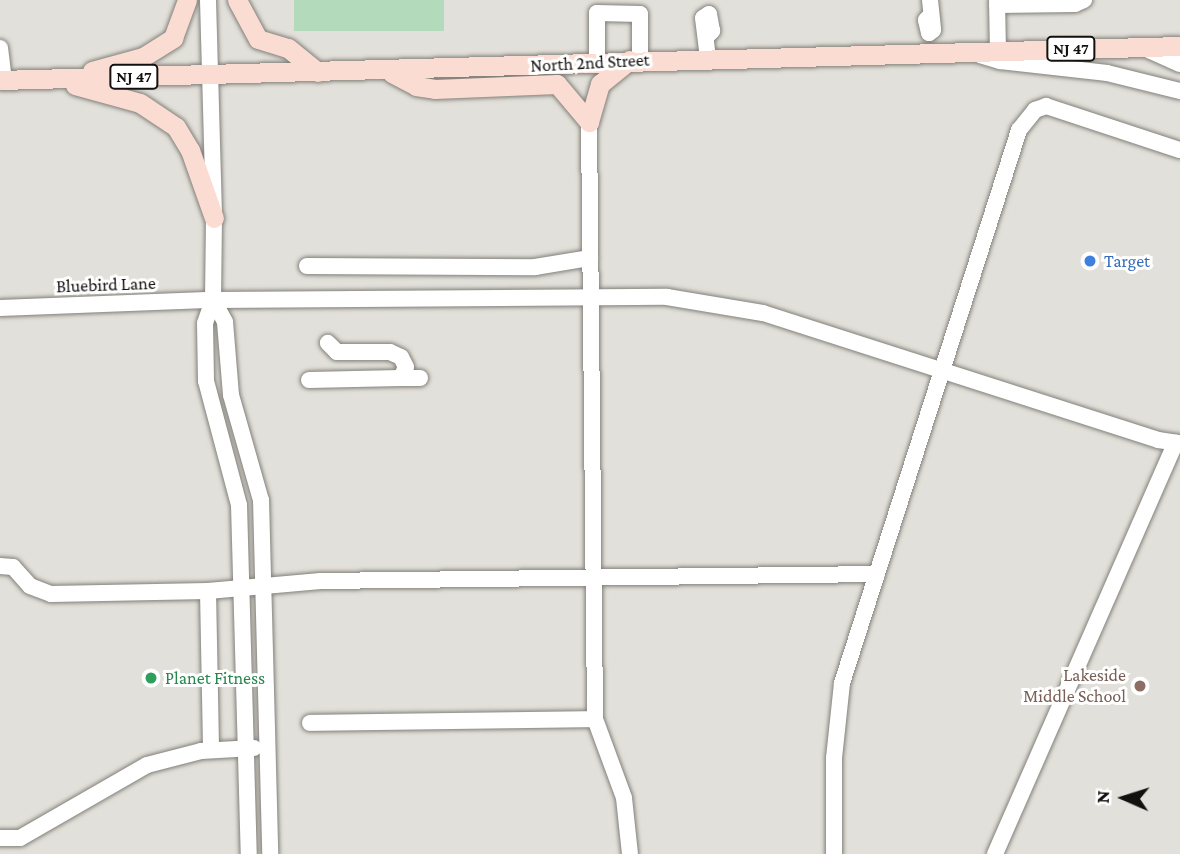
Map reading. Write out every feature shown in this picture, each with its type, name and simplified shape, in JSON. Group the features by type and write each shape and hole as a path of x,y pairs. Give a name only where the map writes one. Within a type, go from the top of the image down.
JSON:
{"main road":[{"path":"58,80 144,57 173,38 187,0"},
{"path":"237,0 258,39 288,48 318,72"},
{"name":"North 2nd Street","path":"2,80 388,71 597,61 1180,46"},
{"path":"589,122 600,84 635,60"},
{"path":"388,71 416,86 435,89 557,85 589,122"},
{"path":"58,80 139,103 176,127 190,150 214,218"}],"street":[{"path":"208,0 214,218 213,300 205,323 206,381 239,505 249,854"},
{"path":"998,51 997,3 1084,0"},
{"path":"597,61 597,13 640,7 635,60"},
{"path":"708,7 712,31 708,35 708,58"},
{"path":"1143,47 1180,64"},
{"path":"0,48 2,80"},
{"path":"971,52 1000,61 1107,73 1180,91"},
{"path":"834,854 834,758 842,683 939,372 1019,130 1035,110 1046,106 1180,150"},
{"path":"589,122 595,719 624,798 629,854"},
{"path":"307,266 535,267 590,258"},
{"name":"Bluebird Lane","path":"0,308 213,300 667,297 763,313 939,372 1177,443"},
{"path":"213,300 226,321 231,395 261,500 270,854"},
{"path":"328,343 337,352 390,352 401,357 406,367 401,378"},
{"path":"309,380 420,378"},
{"path":"995,854 1177,443"},
{"path":"0,566 13,567 30,586 51,594 208,591 262,583 877,574"},
{"path":"208,591 211,750"},
{"path":"310,723 595,719"},
{"path":"0,838 20,838 147,765 211,750 267,747"}],"green space":[{"path":"294,0 444,0 444,31 294,31"}],"place":[{"name":"Target","path":"1090,261"},
{"name":"Planet Fitness","path":"151,678"},
{"name":"Lakeside Middle School","path":"1140,686"}]}
